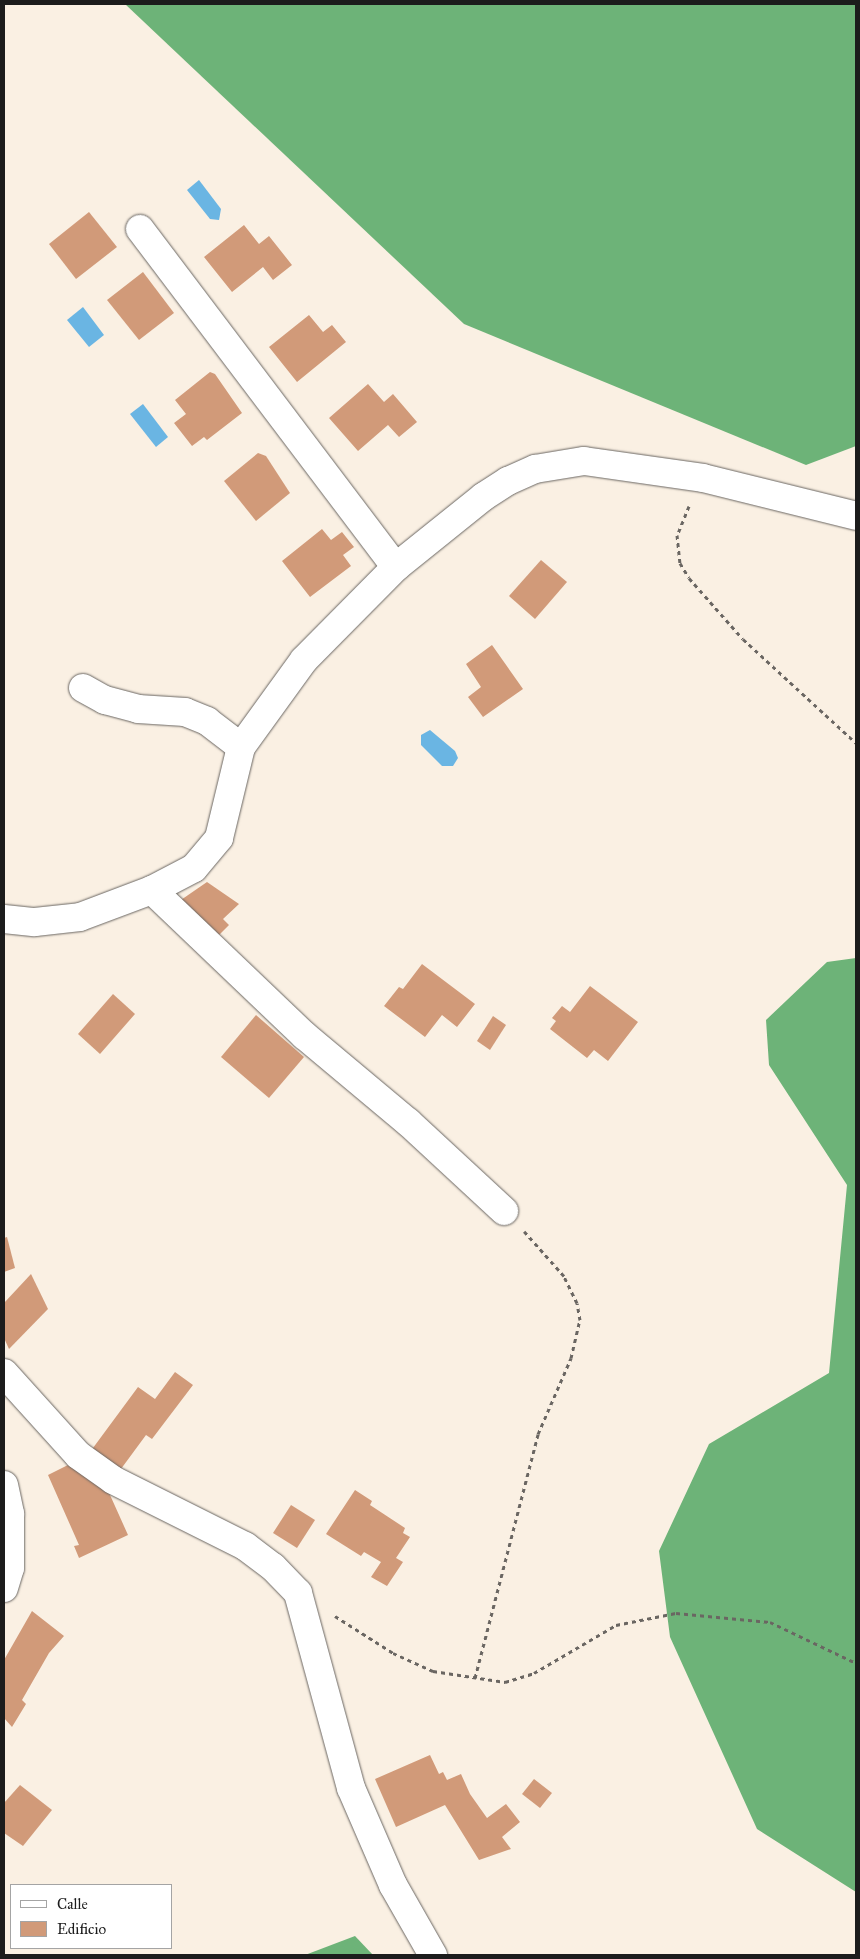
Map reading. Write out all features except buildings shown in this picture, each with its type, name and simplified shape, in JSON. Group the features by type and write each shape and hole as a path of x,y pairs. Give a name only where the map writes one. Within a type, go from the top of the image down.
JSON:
{"street":[{"path":"140,229 396,567"},
{"path":"4,919 35,922 80,917 152,890 194,868 219,838 241,747 304,660 396,567 483,497 535,468 584,462 703,478 856,516"},
{"path":"83,688 105,700 138,709 185,712 207,721 241,747"},
{"path":"152,890 305,1036 408,1122 504,1211"},
{"path":"4,1373 78,1455 113,1480 245,1546 273,1567 298,1594 351,1788 393,1885 433,1955"},
{"path":"4,1485 10,1514 10,1568 4,1588"}],"path":[{"path":"703,478 677,536 680,562 689,578 743,639 856,743"},
{"path":"475,1678 538,1434 570,1358 580,1320 577,1303 564,1276 504,1211"},
{"path":"298,1594 393,1653 433,1671 505,1682 534,1673 616,1625 676,1612 770,1622 856,1663"}],"green space":[{"path":"125,4 856,4 856,446 806,465 464,324"},
{"path":"856,958 856,1892 757,1829 670,1637 659,1551 709,1444 829,1373 847,1185 769,1065 766,1020 827,962"},
{"path":"355,1936 373,1955 305,1955"}],"water":[{"path":"199,180 221,209 219,220 210,219 187,190"},
{"path":"83,307 104,335 89,347 67,320"},
{"path":"143,404 168,437 156,447 130,414"},
{"path":"430,730 455,751 458,758 453,766 442,766 421,745 421,735"}]}
